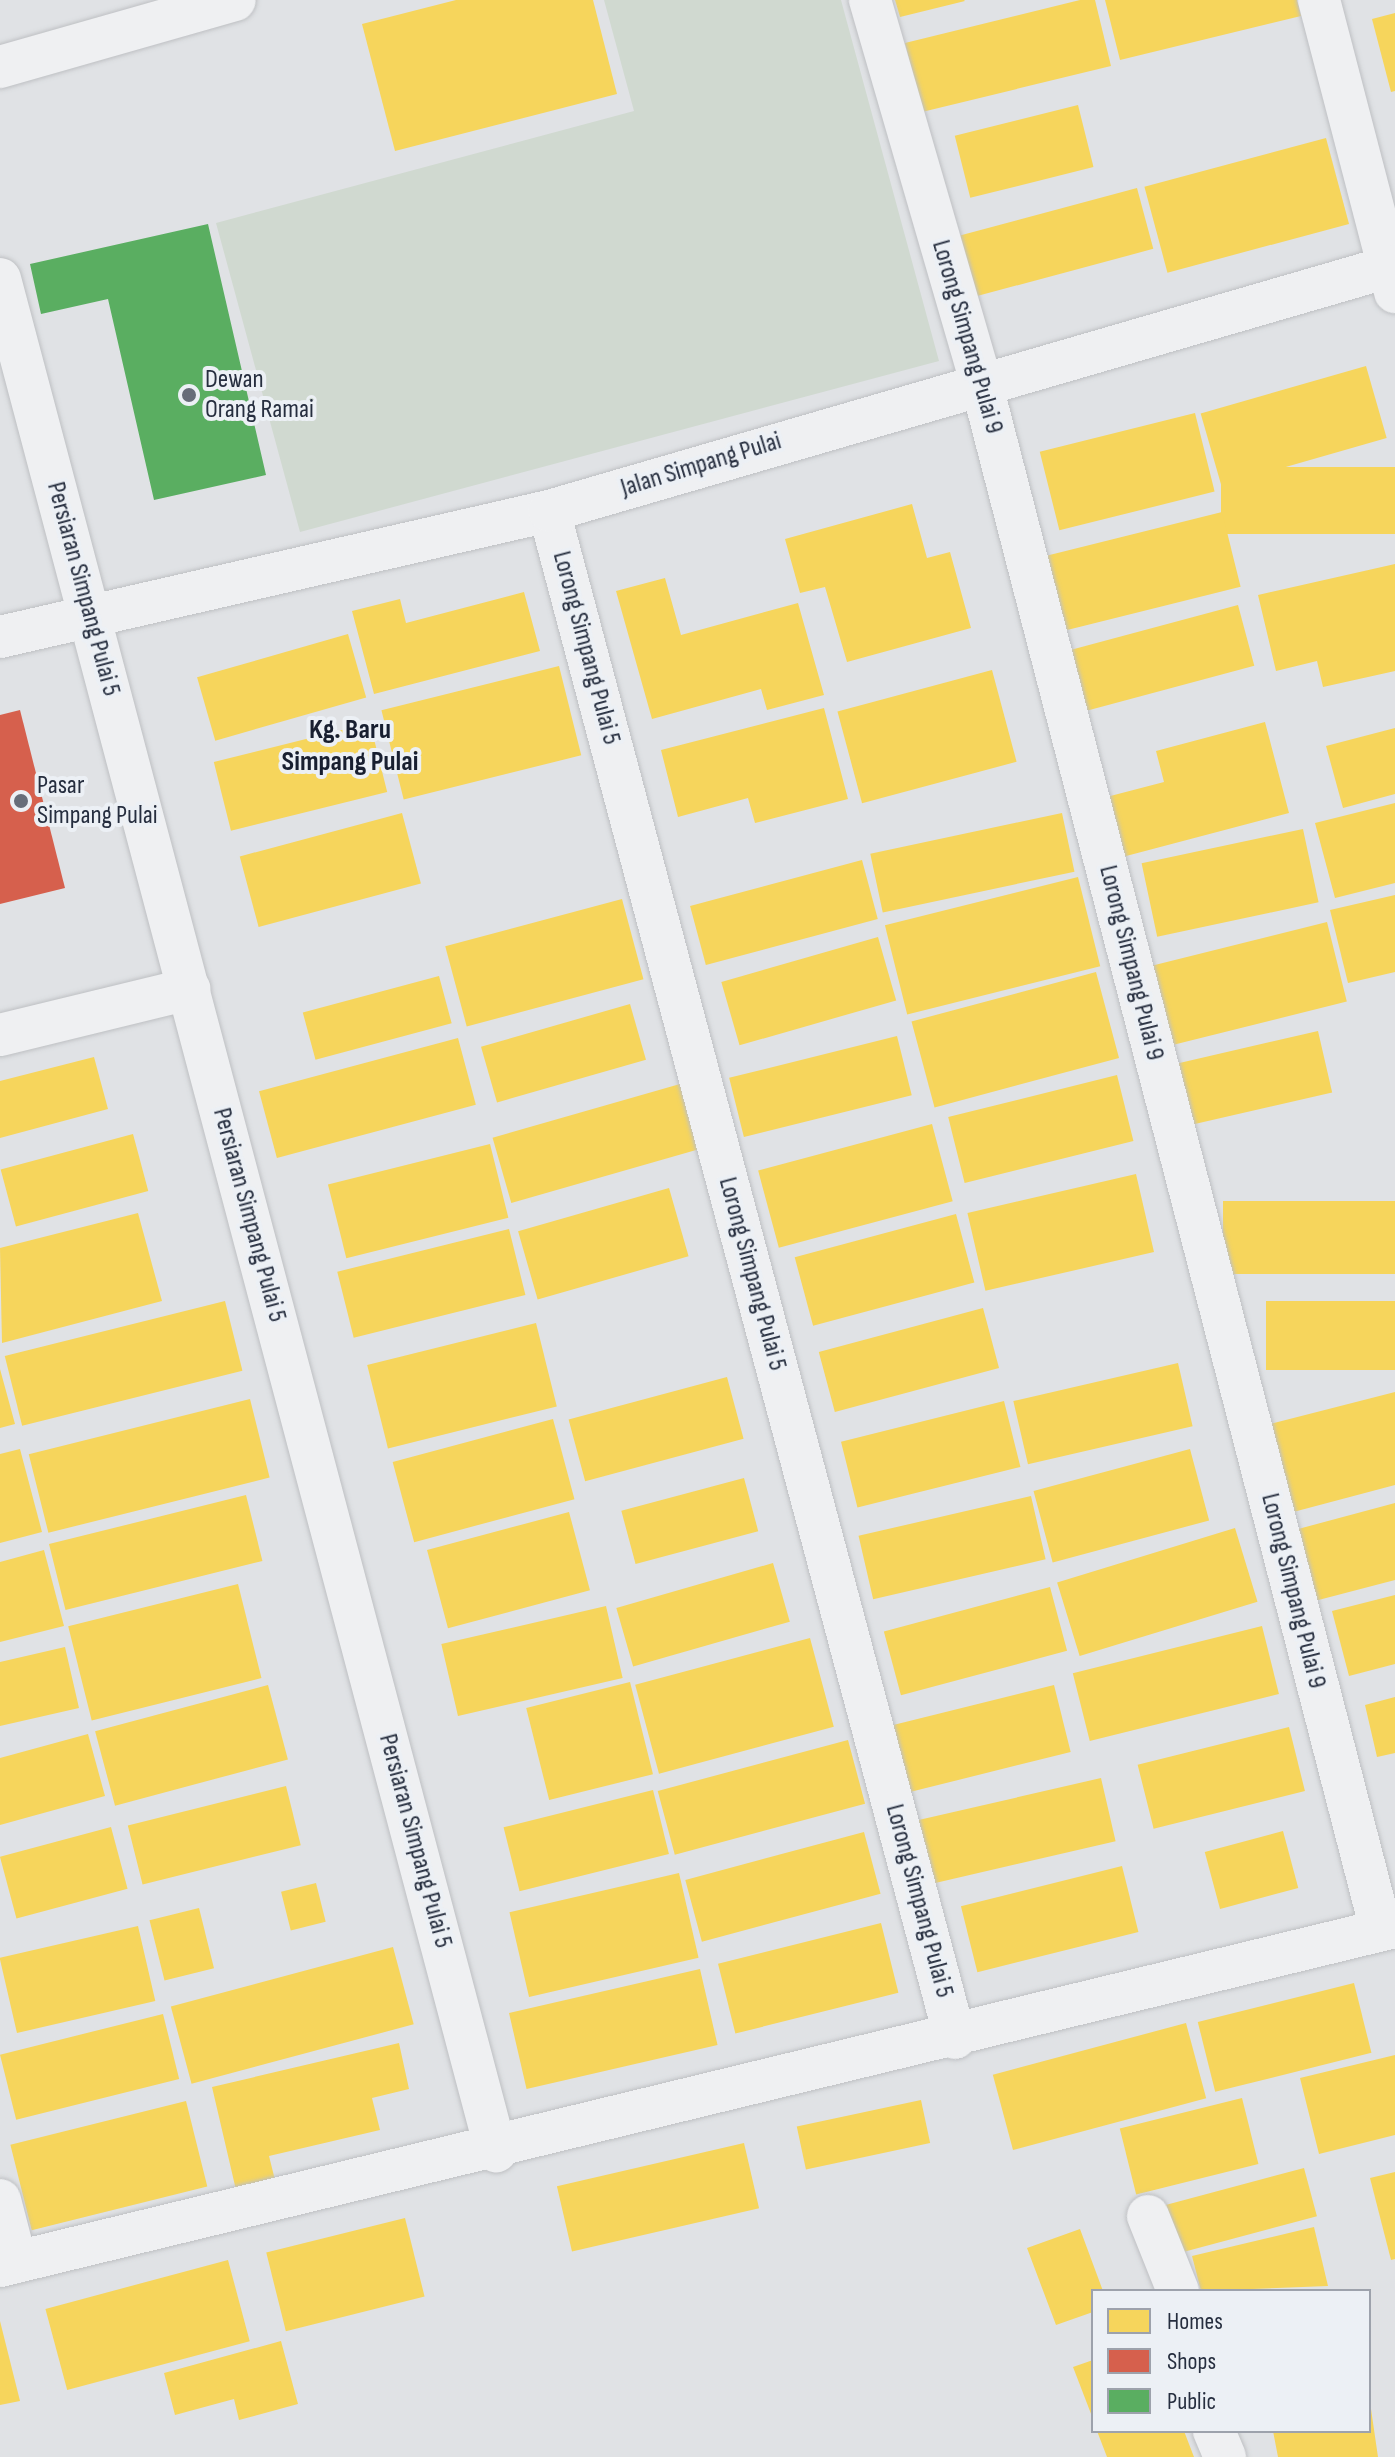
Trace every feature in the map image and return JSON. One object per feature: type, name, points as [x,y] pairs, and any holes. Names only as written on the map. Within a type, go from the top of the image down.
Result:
[{"type":"street","points":[[0,67],[235,0]]},
{"type":"street","name":"Lorong Simpang Pulai 9","points":[[870,0],[981,382],[1388,1928]]},
{"type":"street","points":[[1319,0],[1393,275]]},
{"type":"street","name":"Jalan Simpang Pulai","points":[[0,637],[549,511],[981,382],[1393,275]]},
{"type":"street","name":"Persiaran Simpang Pulai 5","points":[[0,279],[496,2151]]},
{"type":"street","name":"Lorong Simpang Pulai 5","points":[[549,511],[955,2038]]},
{"type":"street","points":[[0,1035],[189,989]]},
{"type":"street","points":[[0,2200],[8,2264],[496,2151],[1388,1928]]},
{"type":"street","points":[[1148,2216],[1177,2289]]},
{"type":"street","points":[[1215,2433],[1225,2457]]},
{"type":"shaded area","points":[[604,0],[841,0],[939,361],[300,532],[216,223],[634,111]]},
{"type":"building: Homes","points":[[456,0],[593,0],[617,94],[395,151],[362,24]]},
{"type":"building: Homes","points":[[895,0],[964,0],[965,1],[900,17]]},
{"type":"building: Homes","points":[[1080,0],[1095,0],[1111,66],[922,112],[905,43]]},
{"type":"building: Homes","points":[[1105,0],[1297,0],[1301,16],[1120,60]]},
{"type":"building: Homes","points":[[1395,13],[1395,91],[1391,92],[1372,19]]},
{"type":"building: Homes","points":[[1078,105],[1093,167],[970,198],[955,136]]},
{"type":"building: Homes","points":[[1326,138],[1349,224],[1167,273],[1144,187]]},
{"type":"building: Homes","points":[[1137,188],[1153,249],[969,298],[953,237]]},
{"type":"building: Homes","points":[[1366,366],[1387,438],[1221,486],[1201,413]]},
{"type":"building: Homes","points":[[1195,413],[1215,492],[1059,530],[1040,452]]},
{"type":"building: Homes","points":[[1221,467],[1395,467],[1395,534],[1221,534]]},
{"type":"building: Homes","points":[[912,504],[927,558],[950,552],[971,628],[847,662],[825,587],[800,593],[785,539]]},
{"type":"building: Homes","points":[[1222,512],[1241,587],[1059,632],[1041,557]]},
{"type":"building: Homes","points":[[1395,564],[1395,671],[1323,687],[1317,661],[1276,671],[1258,595]]},
{"type":"building: Homes","points":[[665,578],[681,635],[798,603],[824,695],[767,710],[761,689],[652,719],[616,591]]},
{"type":"building: Homes","points":[[524,592],[540,651],[374,694],[352,611],[400,599],[406,623]]},
{"type":"building: Homes","points":[[1238,605],[1254,666],[1074,714],[1057,653]]},
{"type":"building: Homes","points":[[348,634],[366,697],[215,741],[197,677]]},
{"type":"building: Homes","points":[[559,666],[581,755],[404,800],[381,710]]},
{"type":"building: Homes","points":[[992,670],[1017,762],[862,803],[837,711]]},
{"type":"building: Homes","points":[[824,708],[848,799],[755,823],[748,798],[678,817],[661,750]]},
{"type":"building: Homes","points":[[1265,722],[1289,813],[1111,860],[1095,800],[1164,782],[1156,751]]},
{"type":"building: Homes","points":[[370,723],[387,792],[231,831],[214,762]]},
{"type":"building: Homes","points":[[1395,728],[1395,794],[1343,808],[1326,746]]},
{"type":"building: Homes","points":[[1395,803],[1395,883],[1335,898],[1315,823]]},
{"type":"building: Homes","points":[[402,813],[421,884],[259,927],[240,856]]},
{"type":"building: Homes","points":[[1062,813],[1074,872],[883,912],[870,854]]},
{"type":"building: Homes","points":[[1303,829],[1319,902],[1157,937],[1142,863]]},
{"type":"building: Homes","points":[[862,860],[878,919],[706,965],[690,906]]},
{"type":"building: Homes","points":[[1078,877],[1100,966],[907,1014],[885,925]]},
{"type":"building: Homes","points":[[1395,895],[1395,972],[1348,983],[1330,910]]},
{"type":"building: Homes","points":[[622,899],[643,979],[467,1027],[445,946]]},
{"type":"building: Homes","points":[[1327,922],[1347,1002],[1159,1048],[1139,969]]},
{"type":"building: Homes","points":[[878,937],[896,1000],[740,1045],[721,982]]},
{"type":"building: Homes","points":[[1096,972],[1119,1058],[935,1107],[912,1021]]},
{"type":"building: Homes","points":[[439,976],[452,1023],[315,1060],[303,1012]]},
{"type":"building: Homes","points":[[630,1004],[646,1060],[497,1102],[481,1047]]},
{"type":"building: Homes","points":[[1318,1031],[1332,1092],[1185,1126],[1171,1065]]},
{"type":"building: Homes","points":[[897,1036],[912,1095],[744,1137],[729,1078]]},
{"type":"building: Homes","points":[[458,1038],[476,1105],[277,1158],[259,1091]]},
{"type":"building: Homes","points":[[94,1057],[108,1109],[0,1138],[0,1081]]},
{"type":"building: Homes","points":[[1117,1075],[1133,1141],[965,1183],[948,1117]]},
{"type":"building: Homes","points":[[680,1084],[699,1149],[511,1203],[493,1138]]},
{"type":"building: Homes","points":[[932,1124],[953,1201],[779,1248],[758,1171]]},
{"type":"building: Homes","points":[[133,1134],[148,1191],[16,1226],[1,1169]]},
{"type":"building: Homes","points":[[490,1144],[508,1218],[346,1258],[328,1184]]},
{"type":"building: Homes","points":[[1136,1174],[1154,1252],[985,1291],[967,1213]]},
{"type":"building: Homes","points":[[669,1188],[689,1256],[538,1300],[518,1231]]},
{"type":"building: Homes","points":[[1223,1201],[1395,1201],[1395,1274],[1223,1274]]},
{"type":"building: Homes","points":[[138,1213],[162,1301],[2,1343],[0,1248]]},
{"type":"building: Homes","points":[[956,1214],[974,1283],[813,1326],[795,1257]]},
{"type":"building: Homes","points":[[509,1229],[525,1295],[354,1338],[337,1272]]},
{"type":"building: Homes","points":[[225,1301],[242,1371],[22,1426],[5,1356]]},
{"type":"building: Homes","points":[[1266,1301],[1395,1301],[1395,1370],[1266,1370]]},
{"type":"building: Homes","points":[[983,1308],[999,1368],[835,1412],[819,1352]]},
{"type":"building: Homes","points":[[536,1323],[557,1406],[388,1449],[367,1365]]},
{"type":"building: Homes","points":[[1178,1363],[1193,1426],[1028,1464],[1013,1401]]},
{"type":"building: Homes","points":[[0,1369],[15,1424],[0,1428]]},
{"type":"building: Homes","points":[[727,1377],[744,1439],[585,1481],[569,1419]]},
{"type":"building: Homes","points":[[1395,1392],[1395,1485],[1282,1515],[1258,1427]]},
{"type":"building: Homes","points":[[250,1399],[270,1478],[48,1533],[29,1454]]},
{"type":"building: Homes","points":[[1004,1401],[1020,1467],[857,1508],[841,1442]]},
{"type":"building: Homes","points":[[553,1419],[574,1499],[414,1542],[393,1462]]},
{"type":"building: Homes","points":[[20,1449],[42,1532],[0,1543],[0,1454]]},
{"type":"building: Homes","points":[[1190,1449],[1209,1520],[1053,1562],[1034,1491]]},
{"type":"building: Homes","points":[[744,1478],[758,1531],[636,1564],[621,1511]]},
{"type":"building: Homes","points":[[246,1495],[262,1561],[65,1610],[49,1544]]},
{"type":"building: Homes","points":[[1031,1496],[1046,1559],[873,1599],[859,1536]]},
{"type":"building: Homes","points":[[1395,1503],[1395,1580],[1307,1603],[1287,1532]]},
{"type":"building: Homes","points":[[569,1512],[590,1590],[448,1628],[427,1550]]},
{"type":"building: Homes","points":[[1235,1528],[1258,1602],[1080,1656],[1057,1582]]},
{"type":"building: Homes","points":[[44,1550],[64,1626],[0,1642],[0,1562]]},
{"type":"building: Homes","points":[[773,1563],[790,1622],[633,1667],[616,1608]]},
{"type":"building: Homes","points":[[238,1584],[261,1678],[92,1720],[68,1626]]},
{"type":"building: Homes","points":[[1050,1587],[1067,1651],[901,1695],[884,1632]]},
{"type":"building: Homes","points":[[1395,1595],[1395,1664],[1349,1676],[1332,1611]]},
{"type":"building: Homes","points":[[606,1606],[623,1678],[458,1716],[441,1644]]},
{"type":"building: Homes","points":[[1262,1626],[1279,1694],[1090,1741],[1073,1673]]},
{"type":"building: Homes","points":[[810,1638],[834,1727],[659,1774],[635,1685]]},
{"type":"building: Homes","points":[[65,1647],[79,1708],[0,1726],[0,1662]]},
{"type":"building: Homes","points":[[630,1682],[653,1774],[549,1800],[526,1708]]},
{"type":"building: Homes","points":[[268,1685],[288,1759],[115,1806],[95,1731]]},
{"type":"building: Homes","points":[[1054,1685],[1071,1752],[900,1795],[883,1728]]},
{"type":"building: Homes","points":[[1395,1697],[1395,1753],[1377,1757],[1365,1705]]},
{"type":"building: Homes","points":[[1289,1727],[1305,1791],[1154,1829],[1138,1765]]},
{"type":"building: Homes","points":[[88,1734],[105,1796],[0,1825],[0,1758]]},
{"type":"building: Homes","points":[[848,1740],[865,1804],[675,1855],[658,1791]]},
{"type":"building: Homes","points":[[1101,1778],[1116,1841],[926,1885],[911,1822]]},
{"type":"building: Homes","points":[[286,1786],[301,1845],[143,1885],[128,1825]]},
{"type":"building: Homes","points":[[653,1790],[669,1854],[520,1891],[504,1827]]},
{"type":"building: Homes","points":[[111,1827],[128,1889],[16,1919],[0,1857]]},
{"type":"building: Homes","points":[[1283,1831],[1298,1888],[1220,1909],[1205,1852]]},
{"type":"building: Homes","points":[[864,1832],[881,1894],[702,1942],[685,1880]]},
{"type":"building: Homes","points":[[1122,1866],[1138,1932],[977,1972],[961,1906]]},
{"type":"building: Homes","points":[[679,1873],[699,1958],[529,1997],[509,1912]]},
{"type":"building: Homes","points":[[316,1883],[326,1922],[291,1931],[281,1892]]},
{"type":"building: Homes","points":[[199,1908],[214,1968],[165,1980],[150,1920]]},
{"type":"building: Homes","points":[[881,1923],[898,1993],[735,2034],[718,1964]]},
{"type":"building: Homes","points":[[138,1926],[155,2001],[17,2033],[0,1958]]},
{"type":"building: Homes","points":[[393,1947],[414,2024],[192,2084],[171,2007]]},
{"type":"building: Homes","points":[[700,1969],[718,2045],[527,2089],[509,2013]]},
{"type":"building: Homes","points":[[1354,1983],[1371,2053],[1215,2092],[1198,2022]]},
{"type":"building: Homes","points":[[163,2014],[179,2079],[16,2120],[0,2055]]},
{"type":"building: Homes","points":[[1186,2023],[1206,2098],[1013,2150],[993,2075]]},
{"type":"building: Homes","points":[[399,2043],[409,2089],[372,2098],[380,2130],[269,2156],[275,2180],[236,2190],[212,2087]]},
{"type":"building: Homes","points":[[1395,2055],[1395,2135],[1319,2154],[1300,2078]]},
{"type":"building: Homes","points":[[1242,2098],[1258,2164],[1136,2194],[1120,2128]]},
{"type":"building: Homes","points":[[921,2100],[930,2143],[806,2169],[797,2126]]},
{"type":"building: Homes","points":[[186,2101],[207,2186],[32,2230],[10,2145]]},
{"type":"building: Homes","points":[[744,2143],[759,2208],[572,2251],[557,2186]]},
{"type":"building: Homes","points":[[1304,2168],[1317,2216],[1173,2255],[1160,2207]]},
{"type":"building: Homes","points":[[1395,2172],[1395,2259],[1391,2260],[1370,2178]]},
{"type":"building: Homes","points":[[405,2218],[425,2297],[286,2331],[266,2253]]},
{"type":"building: Homes","points":[[1314,2227],[1328,2286],[1200,2289],[1192,2256]]},
{"type":"building: Homes","points":[[1080,2229],[1102,2289],[1091,2289],[1091,2313],[1056,2325],[1027,2248]]},
{"type":"building: Homes","points":[[228,2260],[250,2341],[67,2390],[45,2309]]},
{"type":"building: Homes","points":[[0,2321],[20,2401],[0,2405]]},
{"type":"building: Homes","points":[[281,2341],[298,2404],[239,2420],[234,2399],[175,2415],[164,2373]]},
{"type":"building: Homes","points":[[1091,2361],[1091,2414],[1073,2367]]},
{"type":"building: Homes","points":[[1371,2409],[1378,2457],[1278,2457],[1273,2433],[1371,2433]]},
{"type":"building: Homes","points":[[1098,2433],[1185,2433],[1194,2457],[1107,2457]]},
{"type":"building: Shops","name":"Pasar Simpang Pulai","points":[[20,710],[65,888],[0,904],[0,715]]},
{"type":"building: Public","name":"Dewan Orang Ramai","points":[[208,224],[266,475],[154,500],[108,299],[41,314],[30,264]]},
{"type":"place","name":"Dewan Orang Ramai","points":[[189,395]]},
{"type":"place","name":"Pasar Simpang Pulai","points":[[21,801]]},
{"type":"district","name":"Kg. Baru Simpang Pulai","points":[[350,746]]}]
